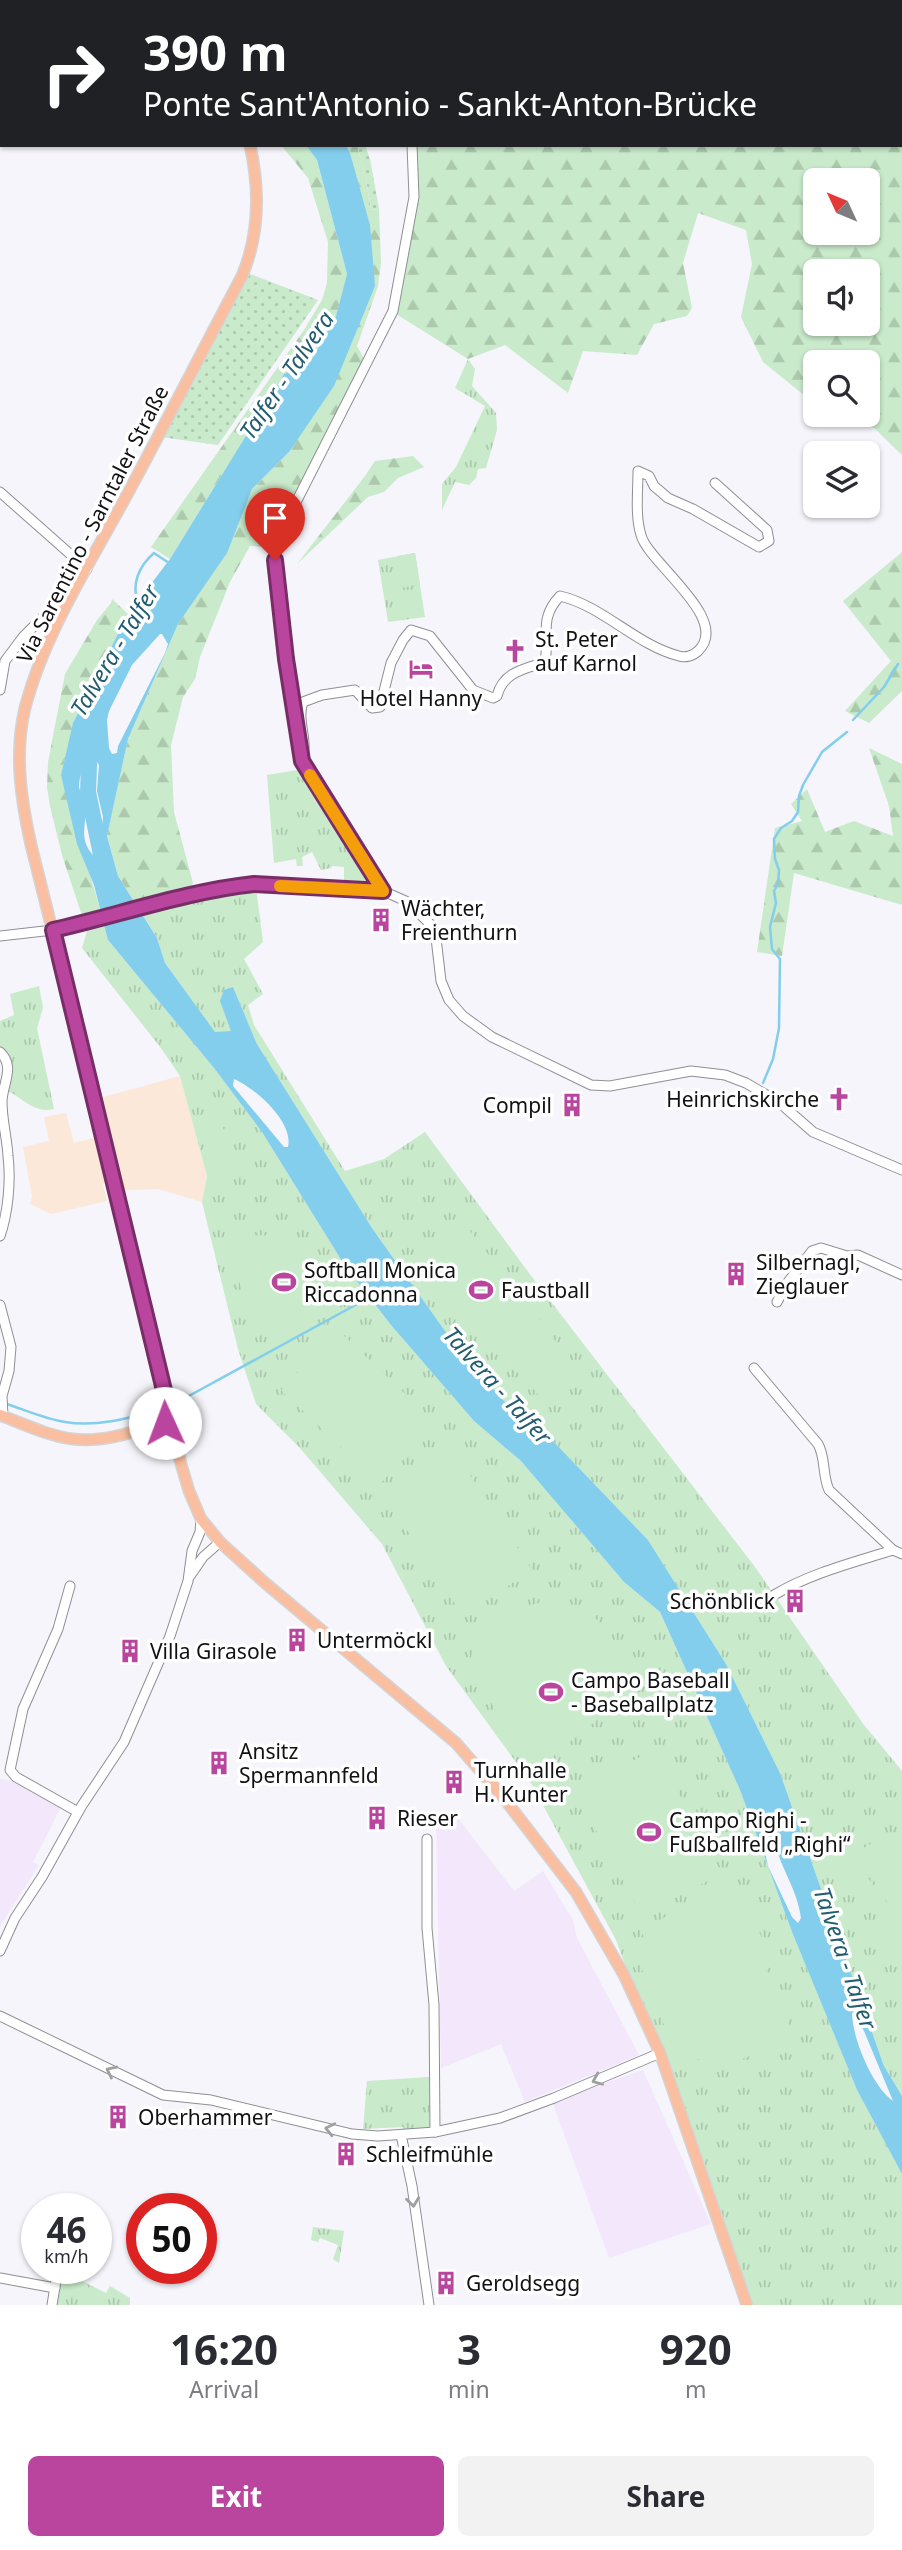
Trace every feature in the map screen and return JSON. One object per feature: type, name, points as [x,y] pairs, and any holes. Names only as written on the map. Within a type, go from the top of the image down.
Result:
[{"type":"main road","name":"Via Sarentino - Sarntaler Straße","points":[[250,147],[256,173],[258,207],[248,262],[37,669],[25,710],[19,760],[21,801],[171,1422],[189,1491],[201,1519],[220,1542],[264,1582],[456,1743],[503,1797],[576,1892],[624,1975],[660,2053],[747,2305]]},
{"type":"main road","points":[[2,1414],[48,1433],[86,1440],[123,1435],[171,1422]]},
{"type":"street","points":[[383,891],[302,761],[275,565],[278,542],[393,311],[414,197],[412,147]]},
{"type":"street","points":[[302,761],[306,748],[300,713],[303,702],[322,695],[355,690],[372,708],[380,707],[391,663],[403,639],[411,630],[429,636],[473,690],[493,698],[509,676],[525,667],[545,662],[545,625],[551,607],[560,596],[623,626],[652,645],[682,657],[697,652],[703,645],[705,633],[700,609],[652,553],[641,536],[638,471],[649,476],[654,486],[668,498],[693,509],[759,547],[765,545],[769,541],[767,530],[715,483]]},
{"type":"street","points":[[0,492],[87,569]]},
{"type":"street","points":[[0,690],[5,661],[23,637],[43,617],[60,621]]},
{"type":"street","points":[[0,936],[53,930],[190,897],[215,888],[254,884],[383,891],[408,902],[431,925],[436,938],[440,981],[449,1000],[463,1016],[492,1037],[591,1085],[610,1086],[691,1071],[725,1075],[746,1083],[780,1103],[813,1132],[902,1170]]},
{"type":"street","points":[[0,1052],[6,1057],[9,1069],[2,1104],[9,1159],[1,1229]]},
{"type":"street","points":[[777,1301],[812,1251],[821,1248],[848,1256],[858,1255],[902,1275]]},
{"type":"street","points":[[0,1305],[11,1347],[9,1371],[2,1394],[2,1414]]},
{"type":"street","points":[[754,1368],[823,1452],[825,1482],[829,1490],[897,1552]]},
{"type":"street","points":[[0,1951],[15,1918],[43,1877],[78,1812],[124,1742],[170,1636],[188,1581],[192,1551],[200,1532],[201,1519]]},
{"type":"street","points":[[188,1581],[203,1557],[220,1542]]},
{"type":"street","points":[[774,1595],[794,1583],[816,1575],[897,1552]]},
{"type":"street","points":[[70,1586],[58,1629],[23,1709],[10,1770],[16,1777],[78,1812]]},
{"type":"street","points":[[427,1839],[427,1928],[434,2004],[435,2132]]},
{"type":"street","points":[[0,2016],[163,2095],[211,2100],[352,2134],[401,2135],[435,2132],[511,2114],[660,2053]]},
{"type":"street","points":[[401,2135],[412,2186],[429,2305]]},
{"type":"street","points":[[0,2278],[54,2288]]},
{"type":"street","points":[[52,2305],[55,2284]]},
{"type":"shaded area","points":[[180,1076],[207,1176],[202,1202],[158,1189],[112,1191],[110,1182],[103,1184],[107,1201],[51,1214],[30,1204],[32,1196],[23,1147],[49,1141],[44,1117],[66,1113],[74,1143],[97,1137],[89,1101]]},
{"type":"shaded area","points":[[0,1779],[18,1782],[61,1807],[33,1862],[39,1865],[0,1926]]},
{"type":"shaded area","points":[[454,1813],[514,1891],[543,1871],[573,1920],[577,1938],[639,2055],[525,2102],[501,2044],[441,2068],[436,1818]]},
{"type":"shaded area","points":[[643,2070],[711,2224],[609,2258],[552,2101]]},
{"type":"green space","points":[[283,147],[307,147],[317,160],[347,274],[336,316],[311,361],[284,374],[170,559],[151,547],[304,330],[322,300],[327,283],[328,242],[308,178]]},
{"type":"green space","points":[[347,147],[358,147],[371,210],[379,209],[381,263],[378,286],[357,346],[367,364],[276,547],[250,546],[230,582],[200,657],[195,679],[183,697],[171,745],[174,812],[193,883],[190,889],[193,899],[141,912],[118,876],[107,835],[128,739],[178,624],[226,553],[252,489],[289,452],[375,286]]},
{"type":"green space","points":[[358,147],[366,147],[370,159],[379,209],[371,210]]},
{"type":"green space","points":[[412,147],[902,147],[902,455],[871,427],[880,427],[880,350],[803,350],[803,394],[763,362],[741,317],[752,264],[746,230],[698,213],[683,263],[692,308],[687,316],[654,324],[637,355],[583,351],[568,393],[505,345],[468,359],[396,314],[415,197]]},
{"type":"green space","points":[[250,274],[318,300],[218,445],[161,437]]},
{"type":"green space","points":[[468,359],[475,369],[472,386],[496,413],[497,430],[486,468],[478,469],[476,478],[469,485],[455,482],[442,510],[442,484],[456,467],[485,406],[455,388]]},
{"type":"green space","points":[[413,456],[424,467],[398,478],[384,492],[368,497],[297,564],[375,461]]},
{"type":"green space","points":[[902,552],[902,691],[869,723],[845,711],[891,661],[843,601]]},
{"type":"green space","points":[[415,553],[425,617],[388,622],[378,560]]},
{"type":"green space","points":[[415,553],[420,584],[401,588],[397,556]]},
{"type":"green space","points":[[112,599],[128,614],[74,721],[61,775],[105,926],[87,931],[62,855],[50,806],[47,787],[48,762],[65,674]]},
{"type":"green space","points":[[869,748],[902,764],[902,905],[794,873],[782,956],[757,952],[775,828],[802,821],[791,804],[807,789],[825,832],[854,821],[893,836],[889,806]]},
{"type":"green space","points":[[303,769],[366,869],[371,879],[367,882],[344,880],[344,867],[332,866],[321,870],[312,852],[302,857],[303,866],[297,866],[296,859],[274,863],[267,775]]},
{"type":"green space","points":[[256,887],[263,942],[244,959],[263,994],[248,1005],[254,1025],[345,1171],[384,1159],[425,1132],[532,1277],[755,1567],[864,1725],[902,1771],[902,2096],[884,2066],[780,1773],[726,1664],[648,1540],[552,1440],[510,1408],[445,1331],[372,1228],[257,1044],[233,987],[232,1031],[215,1033],[165,963],[157,938],[141,912],[219,892]]},
{"type":"green space","points":[[105,926],[108,940],[214,1068],[262,1132],[345,1266],[391,1325],[474,1421],[521,1461],[624,1582],[660,1612],[740,1790],[792,1932],[857,2090],[902,2174],[902,2305],[752,2305],[616,1940],[531,1783],[446,1666],[382,1544],[299,1447],[256,1404],[238,1349],[202,1202],[207,1176],[180,1076],[82,948],[87,931]]},
{"type":"green space","points":[[39,986],[43,1008],[37,1028],[54,1109],[47,1110],[34,1107],[5,1090],[9,1068],[0,1052],[0,1021],[14,1015],[10,994]]},
{"type":"green space","points":[[217,1118],[247,1170],[228,1181],[216,1175],[201,1122]]},
{"type":"green space","name":"Faustball","points":[[467,1227],[582,1375],[552,1409],[470,1322],[422,1259]]},
{"type":"green space","name":"Softball Monica Riccadonna","points":[[259,1235],[280,1237],[298,1243],[325,1277],[339,1303],[252,1339],[230,1240]]},
{"type":"green space","points":[[338,1330],[437,1424],[380,1484],[281,1390]]},
{"type":"green space","points":[[455,1452],[532,1570],[463,1616],[386,1498]]},
{"type":"green space","name":"Campo Baseball - Baseballplatz","points":[[542,1602],[577,1607],[598,1620],[629,1671],[597,1720],[545,1762],[532,1760],[496,1713],[471,1658],[473,1647],[492,1625],[509,1611]]},
{"type":"green space","name":"Campo Righi - Fußballfeld „Righi“","points":[[655,1749],[722,1873],[642,1916],[575,1791]]},
{"type":"green space","points":[[884,1836],[891,1847],[847,1874],[840,1862]]},
{"type":"green space","points":[[893,1848],[902,1864],[902,1906],[893,1912],[865,1866]]},
{"type":"green space","points":[[862,1868],[884,1903],[869,1912],[848,1877]]},
{"type":"green space","points":[[736,1879],[774,1966],[765,1970],[795,2037],[705,2075],[699,2059],[681,2067],[641,1967],[654,1960],[641,1930]]},
{"type":"green space","points":[[902,1915],[902,1964],[880,1929]]},
{"type":"green space","points":[[429,2077],[430,2130],[403,2127],[363,2129],[367,2081]]},
{"type":"green space","points":[[313,2227],[344,2231],[339,2263],[333,2259],[338,2245],[320,2238],[318,2242],[311,2240]]},
{"type":"green space","points":[[58,2284],[88,2284],[106,2293],[110,2286],[130,2298],[130,2305],[54,2305]]},
{"type":"water","name":"Talfer - Talvera","points":[[307,147],[347,147],[350,153],[370,225],[375,286],[334,386],[289,452],[252,489],[227,553],[178,624],[128,739],[107,836],[118,876],[157,938],[165,963],[215,1032],[231,1031],[220,1001],[224,990],[233,987],[257,1044],[372,1228],[445,1331],[510,1408],[552,1440],[648,1540],[726,1664],[780,1773],[884,2066],[902,2096],[902,2174],[857,2090],[792,1932],[740,1790],[660,1612],[624,1582],[521,1461],[474,1421],[391,1325],[345,1266],[262,1132],[214,1068],[108,940],[94,885],[77,844],[61,775],[73,723],[128,614],[170,559],[284,374],[311,361],[336,316],[347,274],[317,160]],"holes":[[[160,634],[168,644],[165,653],[118,746],[117,753],[112,754],[107,720],[109,711],[132,665]],[[95,759],[99,765],[97,791],[103,817],[99,861],[87,847],[85,840],[85,803],[79,787],[83,770]],[[234,1079],[262,1098],[279,1117],[285,1127],[288,1147],[284,1147],[233,1086]],[[757,1815],[763,1819],[771,1844],[775,1844],[797,1899],[801,1918],[798,1923],[792,1917],[768,1866]],[[852,2012],[864,2031],[893,2101],[871,2073],[859,2048]]]},
{"type":"waterway","points":[[138,603],[136,582],[144,564],[154,553],[169,563]]},
{"type":"waterway","points":[[853,720],[884,687],[898,664]]},
{"type":"waterway","points":[[763,1083],[773,1059],[779,1028],[780,959],[772,949],[770,927],[776,903],[774,891],[778,884],[779,870],[775,859],[774,839],[798,812],[803,785],[822,752],[847,732]]},
{"type":"waterway","name":"Talvera - Talfer","points":[[90,741],[88,792],[105,874]]},
{"type":"waterway","points":[[176,1403],[370,1297]]},
{"type":"waterway","points":[[7,1404],[50,1419],[88,1424],[157,1410]]},
{"type":"slow traffic","points":[[280,886],[383,891],[310,775]]},
{"type":"place","name":"St. Peter auf Karnol","points":[[515,651]]},
{"type":"place","name":"Hotel Hanny","points":[[421,669]]},
{"type":"place","name":"Wächter, Freienthurn","points":[[381,920]]},
{"type":"place","name":"Heinrichskirche","points":[[839,1099]]},
{"type":"place","name":"Compil","points":[[572,1105]]},
{"type":"place","name":"Silbernagl, Zieglauer","points":[[736,1274]]},
{"type":"place","name":"Softball Monica Riccadonna","points":[[284,1282]]},
{"type":"place","name":"Faustball","points":[[481,1290]]},
{"type":"place","name":"Schönblick","points":[[795,1601]]},
{"type":"place","name":"Untermöckl","points":[[297,1640]]},
{"type":"place","name":"Villa Girasole","points":[[130,1651]]},
{"type":"place","name":"Campo Baseball - Baseballplatz","points":[[551,1692]]},
{"type":"place","name":"Ansitz Spermannfeld","points":[[219,1763]]},
{"type":"place","name":"Turnhalle H. Kunter","points":[[454,1782]]},
{"type":"place","name":"Rieser","points":[[377,1818]]},
{"type":"place","name":"Campo Righi - Fußballfeld „Righi“","points":[[649,1832]]},
{"type":"place","name":"Oberhammer","points":[[118,2117]]},
{"type":"place","name":"Schleifmühle","points":[[346,2154]]},
{"type":"place","name":"Geroldsegg","points":[[446,2283]]},
{"type":"route","points":[[165,1423],[171,1422],[169,1411],[53,930],[190,897],[215,888],[254,884],[383,891],[302,761],[286,659],[275,560]]}]
